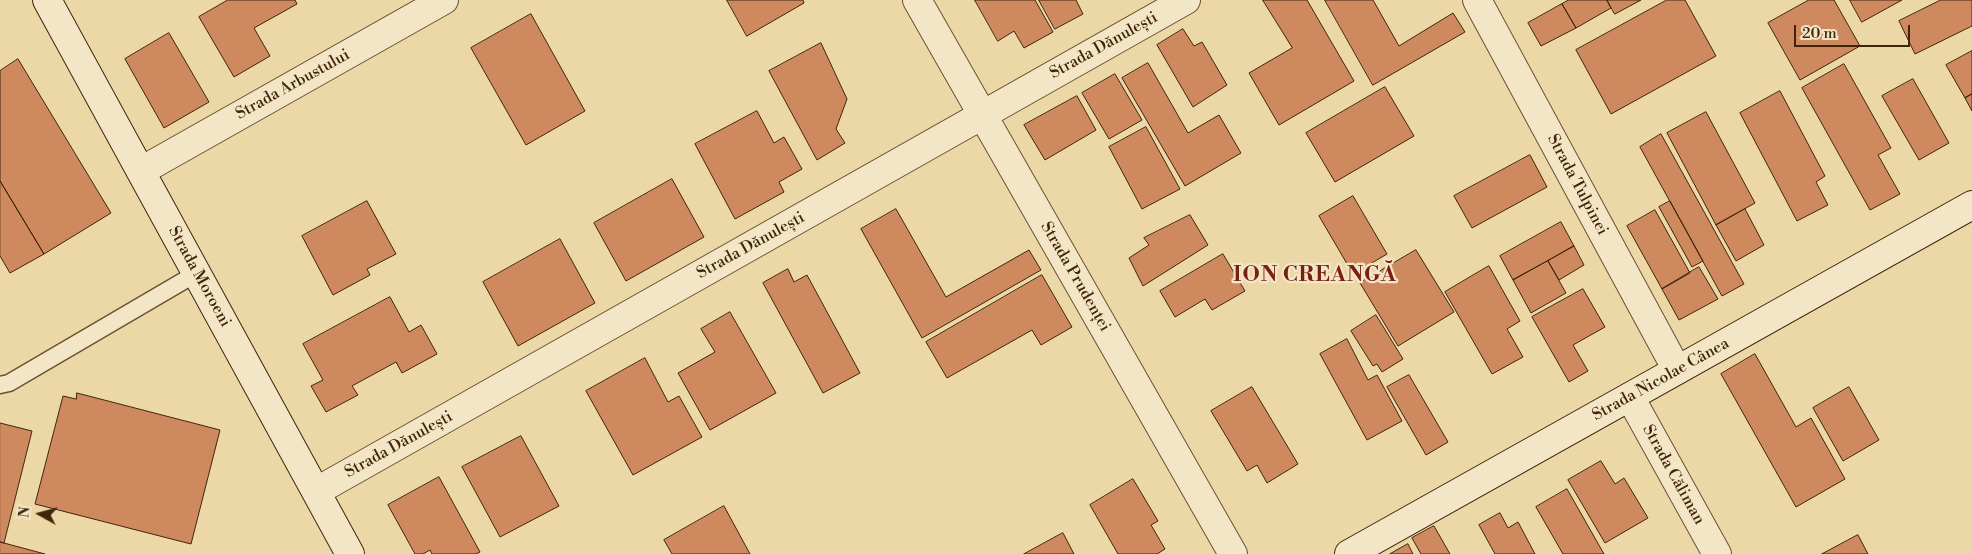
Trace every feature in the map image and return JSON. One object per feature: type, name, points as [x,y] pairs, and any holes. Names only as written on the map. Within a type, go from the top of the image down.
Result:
[{"type":"street","name":"Strada Moroeni","points":[[47,0],[350,554]]},
{"type":"street","name":"Strada Arbustului","points":[[141,171],[444,0]]},
{"type":"street","name":"Strada Prudenței","points":[[917,0],[1233,554]]},
{"type":"street","name":"Strada Dănulești","points":[[317,491],[1186,0]]},
{"type":"street","name":"Strada Tulpinei","points":[[1477,0],[1677,370]]},
{"type":"street","name":"Strada Nicolae Cânea","points":[[1349,554],[1972,205]]},
{"type":"street","name":"Strada Căliman","points":[[1630,397],[1717,554]]},
{"type":"lane","points":[[0,385],[8,383],[197,273]]},
{"type":"building","points":[[228,0],[295,0],[297,4],[254,28],[270,56],[234,77],[199,17]]},
{"type":"building","points":[[727,0],[803,0],[804,3],[747,36]]},
{"type":"building","points":[[975,0],[1035,0],[1053,32],[1024,48],[1014,31],[998,41]]},
{"type":"building","points":[[1039,0],[1076,0],[1083,14],[1055,29]]},
{"type":"building","points":[[1263,0],[1307,0],[1354,81],[1279,125],[1249,73],[1292,48]]},
{"type":"building","points":[[1325,0],[1373,0],[1399,46],[1453,13],[1465,32],[1373,85]]},
{"type":"building","points":[[1569,0],[1607,0],[1611,8],[1576,28],[1562,4]]},
{"type":"building","points":[[1607,0],[1641,0],[1615,14]]},
{"type":"building","points":[[1667,0],[1685,0],[1716,56],[1611,114],[1576,50]]},
{"type":"building","points":[[1809,0],[1834,0],[1860,46],[1800,80],[1768,23]]},
{"type":"building","points":[[1850,0],[1902,0],[1862,22]]},
{"type":"building","points":[[1941,0],[1972,0],[1972,26],[1915,54],[1899,21]]},
{"type":"building","points":[[1562,4],[1576,28],[1541,46],[1528,23]]},
{"type":"building","points":[[531,14],[585,111],[526,145],[471,48]]},
{"type":"building","points":[[1183,29],[1194,46],[1202,42],[1227,85],[1193,107],[1157,45]]},
{"type":"building","points":[[169,33],[209,102],[164,128],[125,59]]},
{"type":"building","points":[[821,43],[847,99],[836,129],[845,143],[817,160],[769,71]]},
{"type":"building","points":[[1972,51],[1972,94],[1965,98],[1946,65]]},
{"type":"building","points":[[18,59],[111,213],[44,254],[0,181],[0,71]]},
{"type":"building","points":[[1148,63],[1188,133],[1219,115],[1241,153],[1185,186],[1122,78]]},
{"type":"building","points":[[1844,64],[1891,148],[1878,155],[1900,194],[1870,210],[1802,88]]},
{"type":"building","points":[[1115,74],[1142,120],[1109,139],[1082,93]]},
{"type":"building","points":[[1913,79],[1949,143],[1919,160],[1882,96]]},
{"type":"building","points":[[1385,87],[1414,136],[1335,182],[1306,133]]},
{"type":"building","points":[[1780,91],[1825,176],[1816,182],[1828,205],[1797,221],[1740,113]]},
{"type":"building","points":[[1972,94],[1972,111],[1965,98]]},
{"type":"building","points":[[1077,96],[1096,130],[1045,160],[1024,125]]},
{"type":"building","points":[[757,111],[774,143],[784,137],[802,169],[779,182],[784,192],[735,219],[695,144]]},
{"type":"building","points":[[1706,112],[1755,203],[1716,225],[1667,133]]},
{"type":"building","points":[[1146,127],[1180,189],[1142,209],[1109,147]]},
{"type":"building","points":[[1661,134],[1744,284],[1722,296],[1640,147]]},
{"type":"building","points":[[1530,155],[1547,187],[1472,228],[1454,196]]},
{"type":"building","points":[[672,179],[704,237],[626,281],[594,223]]},
{"type":"building","points":[[0,181],[44,254],[10,273],[0,256]]},
{"type":"building","points":[[1353,196],[1387,254],[1353,274],[1319,216]]},
{"type":"building","points":[[367,201],[396,254],[367,269],[370,275],[333,295],[302,236]]},
{"type":"building","points":[[1670,201],[1703,261],[1692,267],[1659,207]]},
{"type":"building","points":[[896,209],[946,297],[1029,250],[1041,270],[922,338],[861,229]]},
{"type":"building","points":[[1745,209],[1764,245],[1736,261],[1716,225]]},
{"type":"building","points":[[1655,210],[1690,273],[1662,289],[1627,226]]},
{"type":"building","points":[[1190,215],[1208,245],[1143,286],[1129,258],[1149,245],[1144,238]]},
{"type":"building","points":[[1561,222],[1574,246],[1513,280],[1500,256]]},
{"type":"building","points":[[560,239],[595,303],[518,346],[483,282]]},
{"type":"building","points":[[1574,246],[1584,265],[1559,280],[1548,261]]},
{"type":"building","points":[[1416,250],[1454,312],[1398,346],[1360,283]]},
{"type":"building","points":[[1223,254],[1245,291],[1212,310],[1205,299],[1175,317],[1160,291]]},
{"type":"building","points":[[1548,261],[1566,293],[1531,313],[1513,280]]},
{"type":"building","points":[[1489,266],[1520,321],[1507,329],[1523,357],[1492,374],[1445,292]]},
{"type":"building","points":[[1699,267],[1718,299],[1679,320],[1662,289]]},
{"type":"building","points":[[788,269],[794,282],[807,275],[860,373],[823,393],[763,283]]},
{"type":"building","points":[[1042,275],[1072,327],[1041,345],[1032,330],[947,378],[926,342]]},
{"type":"building","points":[[1583,289],[1605,327],[1573,345],[1588,371],[1569,382],[1532,317]]},
{"type":"building","points":[[390,297],[409,332],[421,325],[437,354],[402,373],[396,362],[352,386],[358,395],[326,412],[311,386],[323,380],[303,344]]},
{"type":"building","points":[[730,312],[776,393],[710,430],[678,373],[715,352],[701,329]]},
{"type":"building","points":[[1376,315],[1403,359],[1382,372],[1377,364],[1373,366],[1351,331]]},
{"type":"building","points":[[1347,339],[1368,380],[1377,375],[1402,421],[1367,440],[1320,354]]},
{"type":"building","points":[[1755,354],[1796,427],[1811,418],[1845,479],[1796,507],[1721,374]]},
{"type":"building","points":[[645,358],[668,402],[679,396],[702,437],[633,475],[586,391]]},
{"type":"building","points":[[1409,375],[1448,442],[1426,455],[1387,387]]},
{"type":"building","points":[[1252,387],[1298,464],[1267,483],[1257,465],[1247,471],[1211,411]]},
{"type":"building","points":[[1849,387],[1879,440],[1843,461],[1813,408]]},
{"type":"building","points":[[77,393],[220,430],[191,544],[35,504],[63,396],[76,399]]},
{"type":"building","points":[[0,423],[32,431],[4,543],[0,542]]},
{"type":"building","points":[[521,436],[559,506],[500,537],[462,467]]},
{"type":"building","points":[[1601,461],[1615,484],[1624,478],[1648,518],[1605,543],[1568,480]]},
{"type":"building","points":[[439,477],[480,552],[476,554],[432,554],[430,550],[423,554],[415,554],[388,505]]},
{"type":"building","points":[[1133,479],[1158,521],[1151,525],[1165,549],[1157,554],[1118,554],[1090,505]]},
{"type":"building","points":[[1567,489],[1604,554],[1563,554],[1536,507]]},
{"type":"building","points":[[724,506],[750,554],[672,554],[664,540]]},
{"type":"building","points":[[1500,513],[1508,528],[1518,522],[1535,554],[1495,554],[1479,525]]},
{"type":"building","points":[[1434,526],[1450,554],[1421,554],[1412,538]]},
{"type":"building","points":[[1063,533],[1074,554],[1024,554]]},
{"type":"building","points":[[1858,535],[1868,554],[1822,554]]},
{"type":"building","points":[[0,542],[4,543],[45,554],[0,554]]},
{"type":"building","points":[[1408,544],[1413,554],[1390,554]]},
{"type":"district","name":"ION CREANGĂ","points":[[1315,276]]}]
